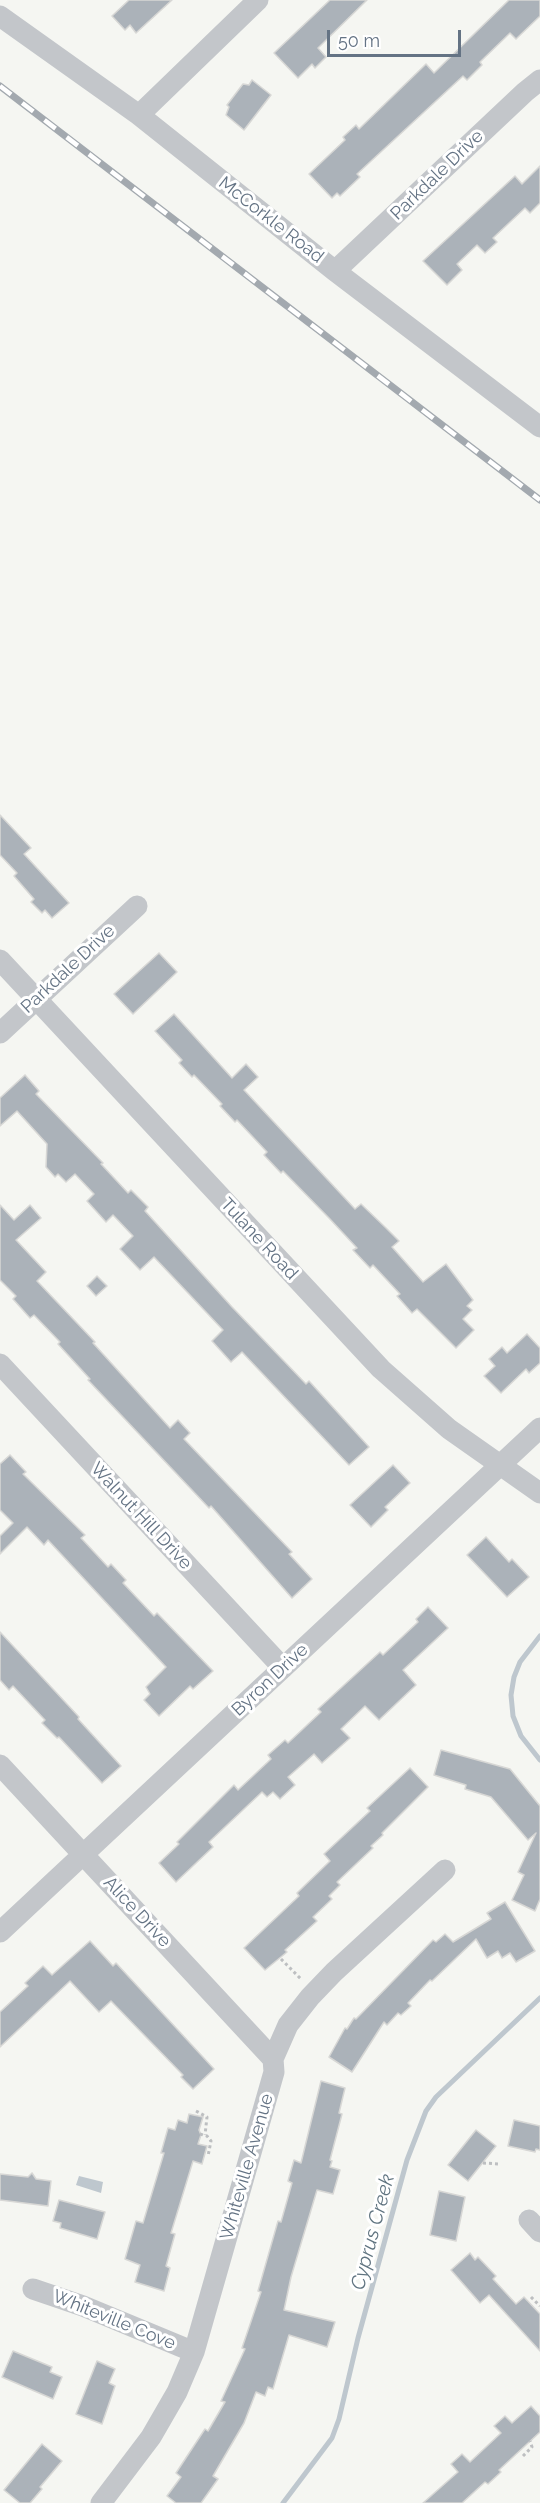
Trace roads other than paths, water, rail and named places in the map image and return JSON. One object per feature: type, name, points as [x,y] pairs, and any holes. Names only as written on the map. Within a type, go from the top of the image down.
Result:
[{"type":"street","points":[[139,116],[258,0]]},
{"type":"street","name":"McCorkle Road","points":[[0,16],[139,116],[335,271],[540,427]]},
{"type":"street","name":"Parkdale Drive","points":[[335,271],[540,80]]},
{"type":"street","name":"Parkdale Drive","points":[[0,1033],[137,906]]},
{"type":"street","name":"Tulane Road","points":[[0,960],[381,1369],[431,1414],[540,1493]]},
{"type":"street","name":"Walnut Hill Drive","points":[[0,1364],[283,1668]]},
{"type":"street","name":"Byron Drive","points":[[0,1932],[540,1428]]},
{"type":"street","name":"Alice Drive","points":[[0,1765],[273,2059]]},
{"type":"street","name":"Whiteville Avenue","points":[[101,2503],[151,2437],[177,2392],[194,2352],[274,2072],[273,2059],[288,2025],[310,1997],[445,1870]]},
{"type":"street","name":"Whiteville Cove","points":[[33,2289],[83,2306],[194,2352]]},
{"type":"waterway","name":"Cyprus Creek","points":[[540,1636],[520,1662],[514,1677],[511,1695],[513,1716],[521,1736],[540,1760]]},
{"type":"waterway","name":"Cyprus Creek","points":[[283,2503],[332,2438],[339,2419],[358,2338],[407,2160],[426,2111],[436,2097],[540,1998]]},
{"type":"railway","points":[[0,86],[540,500]]}]
